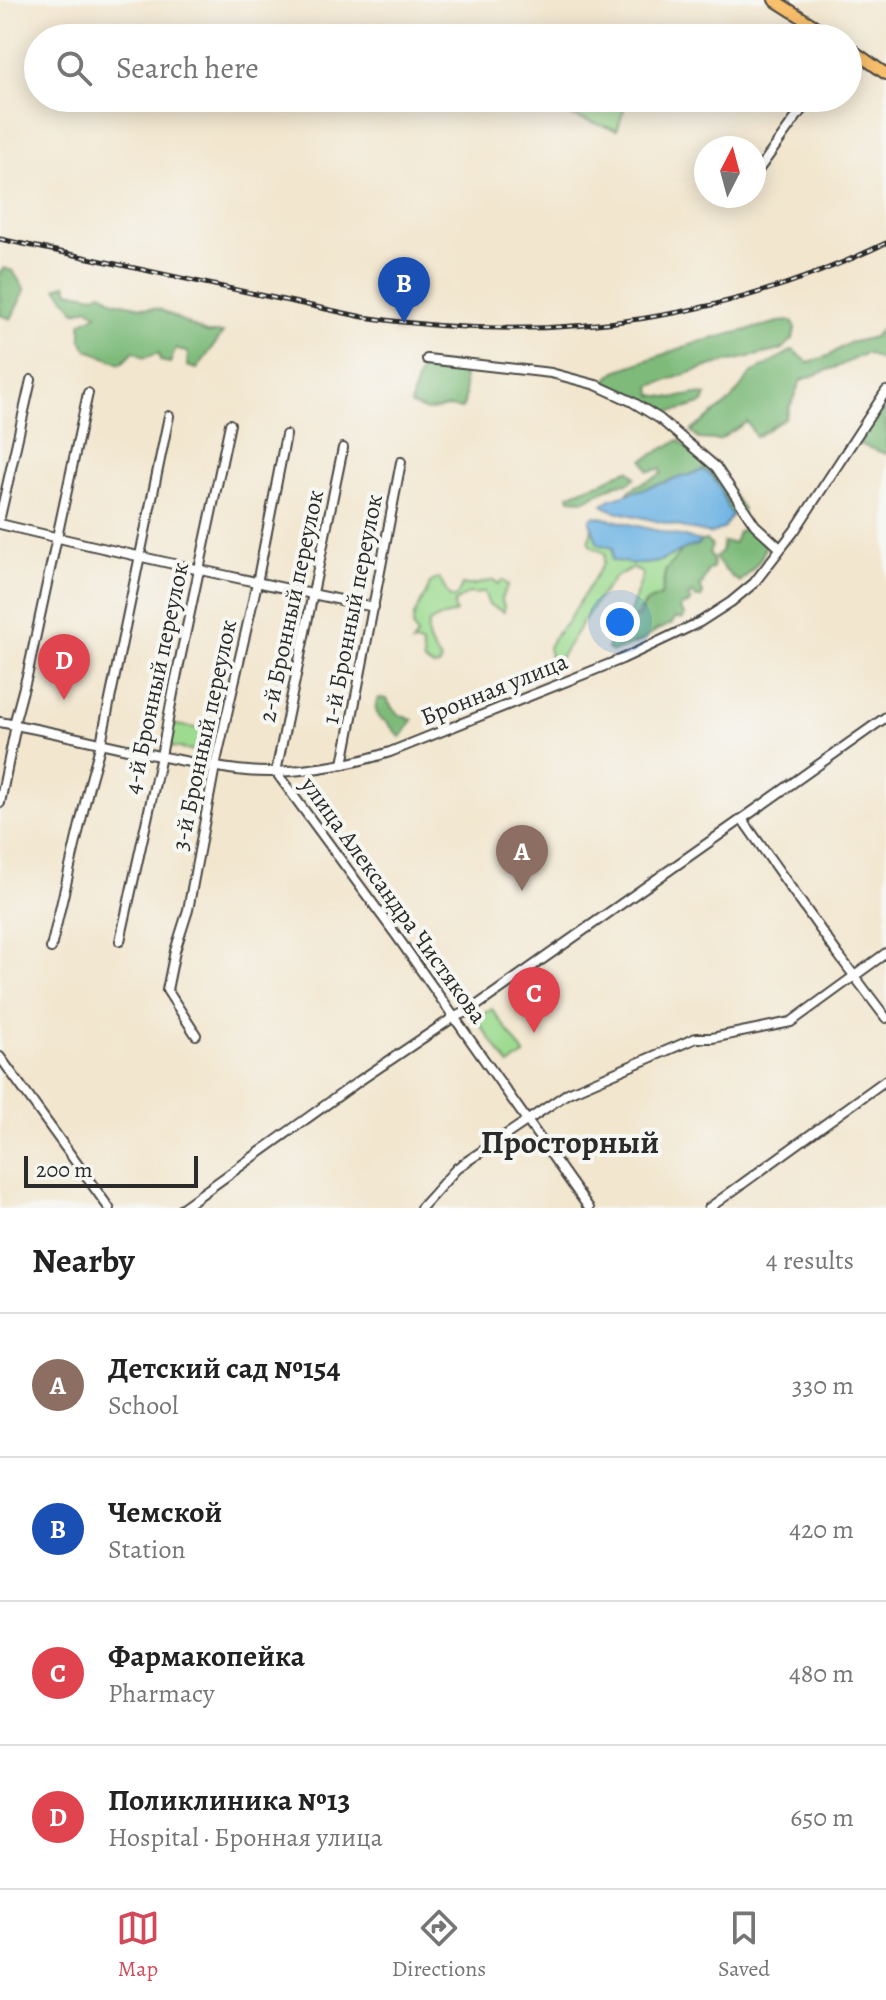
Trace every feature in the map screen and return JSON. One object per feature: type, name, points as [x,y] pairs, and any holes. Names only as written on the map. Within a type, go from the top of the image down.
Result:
[{"type":"main road","points":[[774,0],[812,24]]},
{"type":"main road","points":[[862,57],[886,74]]},
{"type":"street","points":[[766,159],[800,112]]},
{"type":"street","points":[[427,359],[551,373],[596,385],[631,401],[660,419],[716,467],[755,525],[780,548]]},
{"type":"street","points":[[0,517],[31,380]]},
{"type":"street","name":"Бронная улица","points":[[0,722],[215,766],[276,772],[343,764],[390,752],[622,659],[674,635],[741,594],[754,583],[795,530],[886,391]]},
{"type":"street","points":[[0,803],[88,393]]},
{"type":"street","points":[[51,948],[101,743],[169,416]]},
{"type":"street","name":"4-й Бронный переулок","points":[[120,941],[230,424]]},
{"type":"street","name":"3-й Бронный переулок","points":[[196,1035],[167,990],[188,910],[215,766],[257,583],[286,435]]},
{"type":"street","name":"2-й Бронный переулок","points":[[276,772],[343,448]]},
{"type":"street","name":"1-й Бронный переулок","points":[[343,764],[401,462]]},
{"type":"street","points":[[0,524],[374,607]]},
{"type":"street","points":[[182,1208],[359,1081],[454,1017],[469,1011],[886,717]]},
{"type":"street","name":"улица Александра Чистякова","points":[[276,772],[589,1208]]},
{"type":"street","points":[[742,819],[886,1018]]},
{"type":"street","points":[[421,1208],[457,1168],[568,1093],[696,1038],[712,1038],[791,1022],[886,953]]},
{"type":"street","points":[[0,1057],[109,1208]]},
{"type":"street","points":[[709,1208],[886,1080]]},
{"type":"green space","points":[[563,112],[623,112],[617,130]]},
{"type":"green space","points":[[4,268],[13,271],[25,290],[11,319],[0,315],[0,272]]},
{"type":"green space","points":[[66,284],[69,291],[94,296],[102,292],[114,301],[159,309],[206,333],[223,333],[197,369],[187,366],[188,353],[176,348],[170,363],[160,361],[159,353],[144,358],[134,351],[121,364],[86,349],[81,339],[81,323],[97,314],[88,308],[76,312],[57,288]]},
{"type":"green space","points":[[792,321],[795,328],[793,339],[781,350],[713,365],[651,386],[652,395],[675,398],[706,395],[703,403],[675,411],[659,411],[612,391],[606,380],[616,371],[699,342]]},
{"type":"green space","points":[[886,323],[886,363],[866,353],[801,380],[785,418],[756,437],[747,422],[719,440],[698,439],[691,431],[729,402],[751,374],[793,350],[809,363],[849,343],[874,337]]},
{"type":"green space","points":[[424,362],[456,363],[464,370],[465,399],[462,409],[448,407],[427,411],[411,405]]},
{"type":"green space","points":[[886,404],[886,454],[859,444]]},
{"type":"green space","points":[[679,440],[718,474],[743,509],[742,515],[732,515],[728,511],[726,501],[704,470],[626,495],[634,487],[662,473],[661,469],[648,471],[643,460]]},
{"type":"green space","points":[[629,470],[635,477],[629,483],[617,484],[585,500],[570,499],[569,495]]},
{"type":"green space","points":[[592,527],[598,544],[613,548],[612,560],[650,562],[684,547],[665,572],[661,596],[647,602],[627,623],[643,574],[633,568],[615,577],[560,658],[550,657],[548,647],[603,564],[605,554],[589,543]]},
{"type":"green space","points":[[745,529],[764,535],[765,549],[759,561],[740,582],[715,558],[721,552],[723,542],[734,543],[738,532]]},
{"type":"green space","points":[[706,540],[712,546],[709,552],[713,567],[708,570],[700,586],[703,593],[701,598],[696,598],[693,593],[688,597],[691,601],[681,606],[685,615],[683,619],[675,618],[672,624],[642,641],[613,652],[608,649],[611,641],[623,634],[647,602],[661,596],[665,572],[684,547]]},
{"type":"green space","points":[[439,578],[449,596],[454,598],[462,585],[494,580],[498,584],[502,580],[508,585],[501,599],[504,612],[489,605],[484,592],[469,593],[455,602],[456,612],[429,623],[428,639],[441,661],[435,667],[424,662],[422,645],[412,643],[417,635],[414,615],[430,583]]},
{"type":"green space","points":[[379,698],[387,699],[397,713],[413,720],[402,736],[380,719],[376,711]]},
{"type":"green space","points":[[170,724],[221,732],[216,754],[166,746]]},
{"type":"green space","points":[[492,1009],[525,1055],[509,1065],[476,1019]]},
{"type":"water","points":[[704,470],[717,483],[732,515],[723,529],[710,534],[615,511],[603,504],[611,499]]},
{"type":"water","points":[[596,516],[701,541],[698,545],[652,563],[612,560],[613,548],[598,544],[590,522]]},
{"type":"railway","points":[[0,239],[363,317],[431,325],[498,328],[564,327],[695,309],[760,292],[886,243]]},
{"type":"place","name":"Чемской","points":[[404,323]]},
{"type":"place","name":"Поликлиника №13","points":[[64,700]]},
{"type":"place","name":"Детский сад №154","points":[[522,891]]},
{"type":"place","name":"Фармакопейка","points":[[534,1033]]},
{"type":"district","name":"Просторный","points":[[570,1142]]}]
